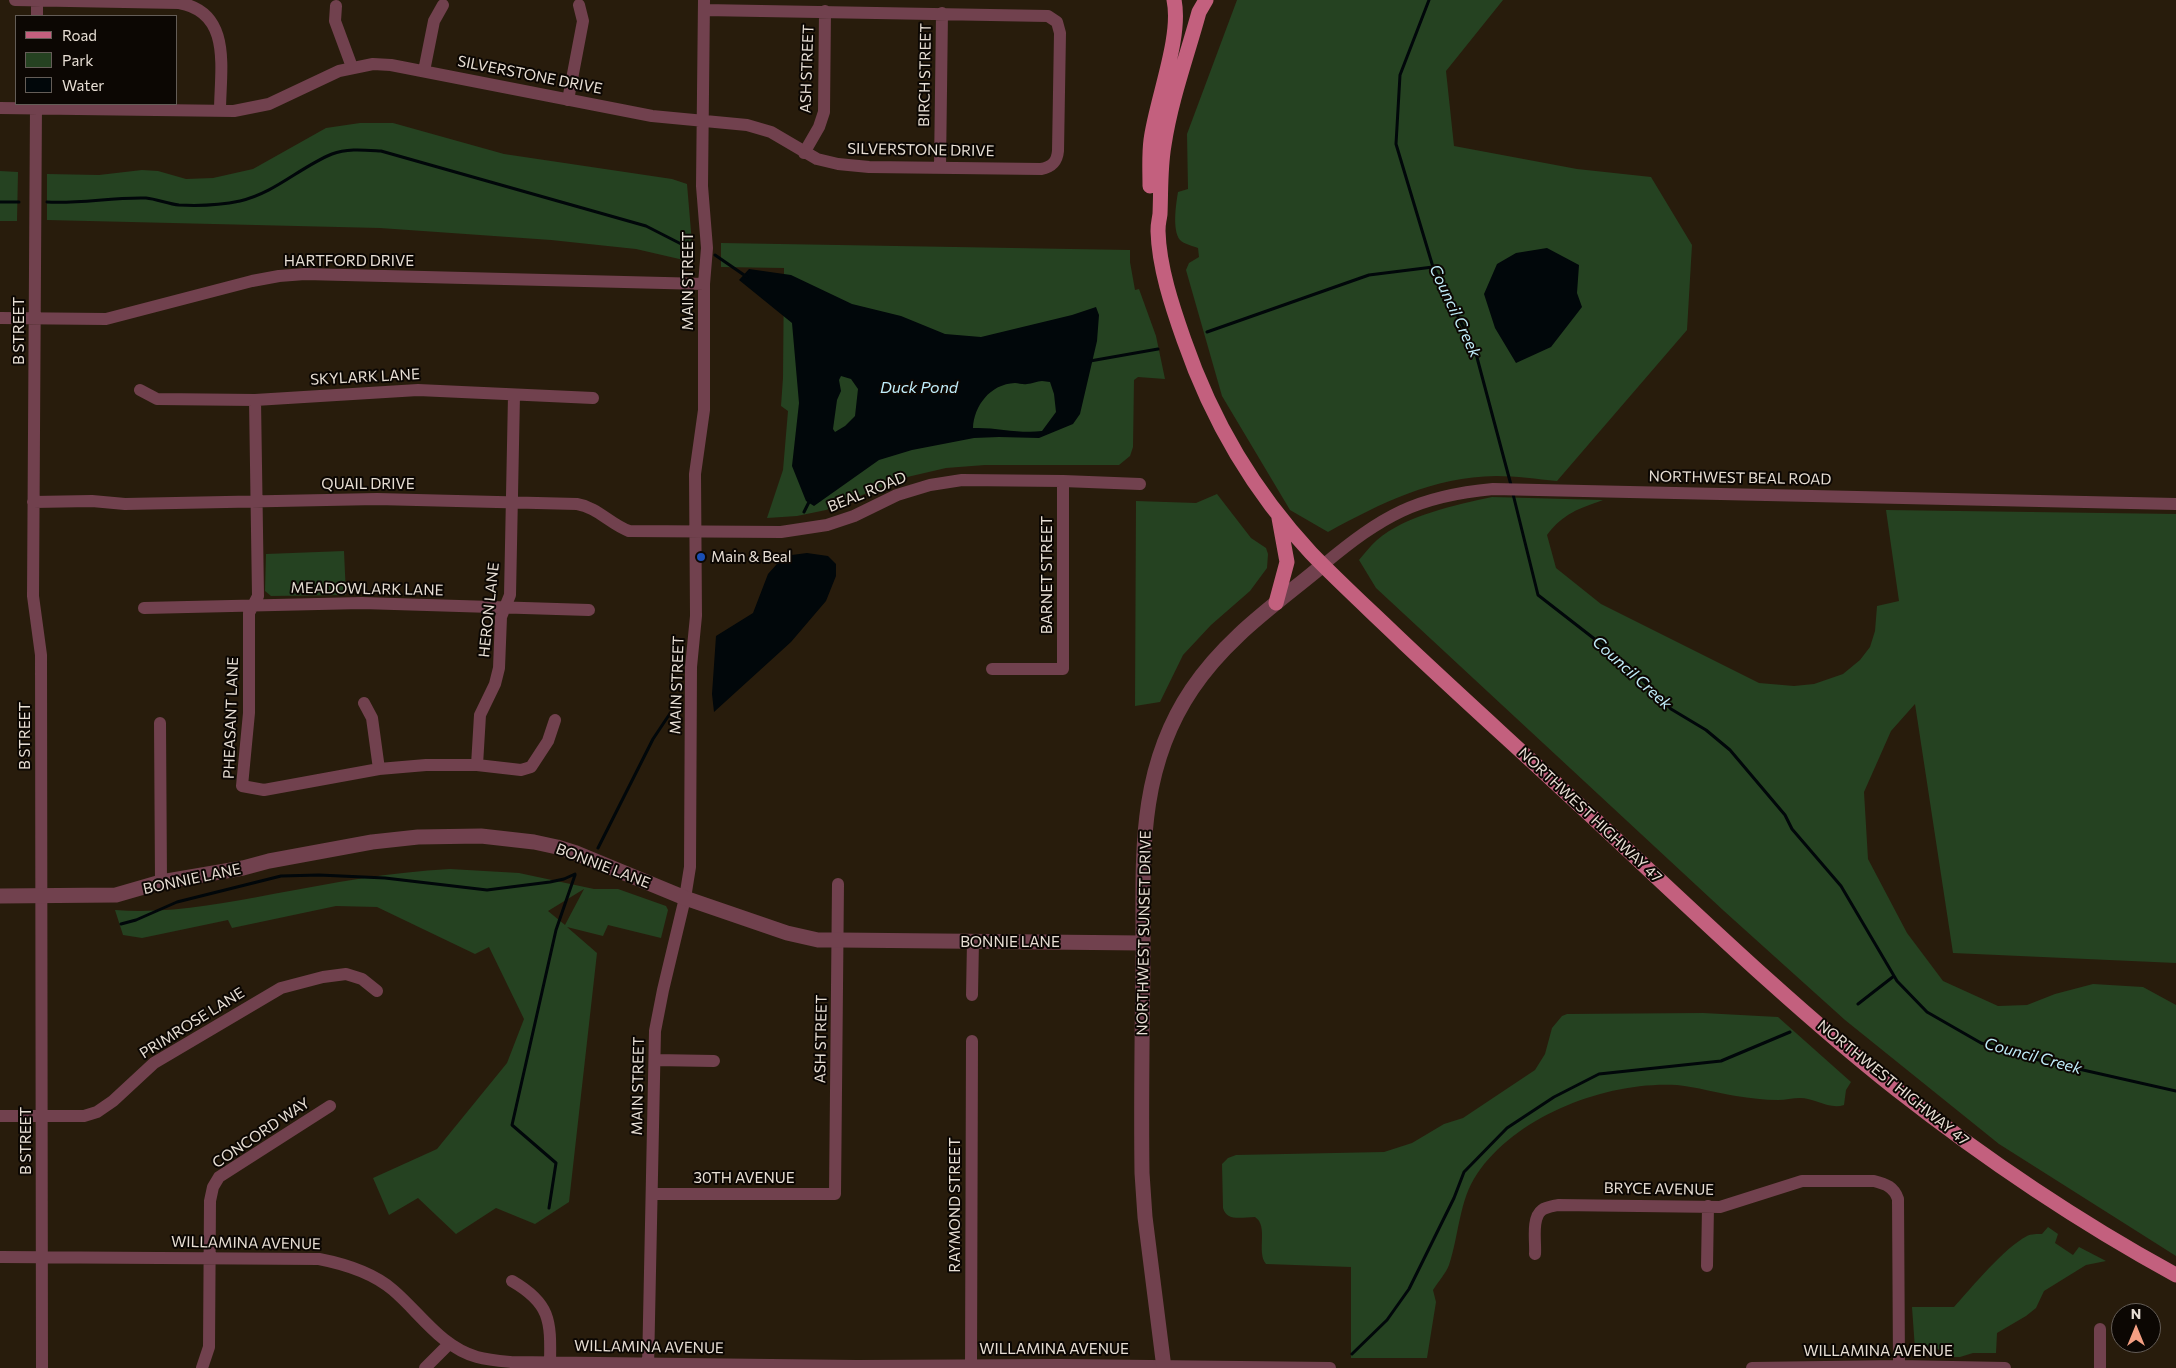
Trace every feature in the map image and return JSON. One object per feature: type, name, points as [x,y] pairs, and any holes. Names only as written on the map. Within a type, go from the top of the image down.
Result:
[{"type":"main road","name":"NORTHWEST HIGHWAY 47","points":[[1158,228],[1152,219],[1150,188],[1151,140],[1171,50],[1177,12],[1174,0]]},
{"type":"main road","name":"NORTHWEST HIGHWAY 47","points":[[1206,0],[1199,12],[1169,119],[1160,176],[1158,228],[1161,254],[1175,312],[1200,383],[1236,453],[1278,514],[1323,565],[1434,671],[1711,926],[1865,1064],[1938,1121],[2013,1175],[2108,1236],[2176,1275]]},
{"type":"main road","points":[[1276,603],[1287,562],[1278,514]]},
{"type":"street","points":[[15,0],[179,2],[198,9],[212,23],[220,41],[220,111]]},
{"type":"street","points":[[37,0],[37,15]]},
{"type":"street","points":[[424,71],[434,21],[444,5]]},
{"type":"street","points":[[568,100],[583,21],[579,5]]},
{"type":"street","points":[[704,5],[825,12],[942,13]]},
{"type":"street","name":"MAIN STREET","points":[[648,1366],[656,1031],[690,867],[691,667],[696,616],[694,474],[704,410],[704,284],[707,248],[702,186],[704,5]]},
{"type":"street","points":[[336,6],[334,21],[352,67]]},
{"type":"street","name":"ASH STREET","points":[[804,153],[819,127],[824,112],[825,12]]},
{"type":"street","name":"SILVERSTONE DRIVE","points":[[0,108],[36,106],[246,110],[269,104],[326,75],[352,67],[373,64],[424,71],[652,116],[738,123],[766,130],[804,153],[826,162],[851,166],[1042,169],[1053,164],[1058,151],[1060,33],[1055,20],[1044,14],[942,13]]},
{"type":"street","name":"BIRCH STREET","points":[[940,168],[942,13]]},
{"type":"street","name":"B STREET","points":[[36,106],[33,596],[41,655],[42,1368]]},
{"type":"street","name":"HARTFORD DRIVE","points":[[0,318],[106,319],[252,281],[297,275],[704,284]]},
{"type":"street","name":"SKYLARK LANE","points":[[140,390],[157,399],[255,400],[418,390],[593,398]]},
{"type":"street","name":"HERON LANE","points":[[477,765],[480,715],[495,684],[499,668],[502,617],[510,596],[514,395]]},
{"type":"street","name":"PHEASANT LANE","points":[[255,400],[258,596],[249,613],[249,713],[242,786],[264,790],[379,769],[426,765],[477,765],[521,770],[532,767],[548,741],[555,720]]},
{"type":"street","name":"BEAL ROAD","points":[[696,533],[781,532],[827,525],[854,516],[897,495],[930,485],[962,480],[1140,484]]},
{"type":"street","name":"BARNET STREET","points":[[992,669],[1063,669],[1063,481]]},
{"type":"street","name":"NORTHWEST BEAL ROAD","points":[[1323,565],[1369,528],[1406,508],[1440,496],[1493,489],[2176,504]]},
{"type":"street","name":"QUAIL DRIVE","points":[[33,502],[92,501],[125,504],[377,499],[584,505],[592,508],[629,532],[696,533]]},
{"type":"street","name":"NORTHWEST SUNSET DRIVE","points":[[1164,1367],[1143,1181],[1145,824],[1152,781],[1164,742],[1191,691],[1216,657],[1232,640],[1323,565]]},
{"type":"street","name":"MEADOWLARK LANE","points":[[144,608],[362,603],[589,610]]},
{"type":"street","points":[[364,703],[372,718],[379,769]]},
{"type":"street","points":[[160,723],[160,882]]},
{"type":"street","name":"BONNIE LANE","points":[[0,896],[116,895],[160,882],[386,840],[418,837],[481,836],[534,842],[557,847],[685,898],[787,933],[818,940],[1143,943]]},
{"type":"street","name":"ASH STREET","points":[[835,1194],[839,940],[838,884]]},
{"type":"street","points":[[972,995],[973,942]]},
{"type":"street","name":"PRIMROSE LANE","points":[[0,1116],[84,1116],[97,1112],[114,1101],[154,1063],[281,988],[323,977],[346,974],[362,979],[376,991]]},
{"type":"street","name":"RAYMOND STREET","points":[[971,1367],[972,1041]]},
{"type":"street","points":[[655,1060],[714,1062]]},
{"type":"street","name":"CONCORD WAY","points":[[202,1368],[209,1347],[210,1201],[213,1187],[219,1178],[330,1106]]},
{"type":"street","name":"BRYCE AVENUE","points":[[1535,1254],[1536,1223],[1543,1209],[1558,1205],[1729,1205],[1802,1181],[1874,1181],[1891,1187],[1896,1194],[1899,1208],[1899,1366]]},
{"type":"street","name":"30TH AVENUE","points":[[652,1194],[835,1194]]},
{"type":"street","points":[[1707,1266],[1708,1206]]},
{"type":"street","name":"WILLAMINA AVENUE","points":[[0,1257],[319,1259],[341,1263],[369,1274],[392,1289],[449,1344],[476,1357],[491,1360],[648,1366],[1330,1368]]},
{"type":"street","points":[[512,1281],[531,1292],[545,1310],[549,1325],[550,1362]]},
{"type":"street","points":[[2100,1329],[2100,1368]]},
{"type":"street","points":[[425,1368],[449,1344]]},
{"type":"street","name":"WILLAMINA AVENUE","points":[[1752,1368],[1899,1366],[2005,1368]]},
{"type":"green space","points":[[1237,0],[1503,0],[1446,71],[1454,146],[1577,169],[1651,177],[1692,245],[1687,330],[1557,481],[1496,476],[1451,481],[1388,502],[1328,532],[1290,510],[1222,396],[1186,270],[1189,263],[1199,257],[1198,248],[1180,240],[1175,224],[1178,192],[1188,189],[1187,134]]},
{"type":"green space","points":[[360,123],[393,123],[504,154],[672,179],[687,184],[692,243],[688,261],[636,249],[551,240],[380,228],[47,220],[47,174],[99,175],[142,170],[158,171],[186,179],[213,178],[253,169],[326,128]]},
{"type":"green space","points":[[0,171],[18,172],[17,221],[0,221]]},
{"type":"green space","points":[[721,243],[1130,250],[1135,290],[1139,289],[1156,336],[1165,379],[1138,377],[1134,380],[1133,447],[1130,456],[1119,465],[985,465],[946,468],[903,478],[826,510],[797,516],[767,518],[783,470],[788,411],[781,406],[784,268],[721,267]]},
{"type":"green space","points":[[1217,494],[1251,538],[1266,548],[1268,554],[1267,568],[1250,591],[1211,625],[1183,655],[1160,702],[1135,706],[1136,501],[1196,503]]},
{"type":"green space","points":[[1492,497],[1603,500],[1572,513],[1559,522],[1547,535],[1556,568],[1601,604],[1759,683],[1794,686],[1814,684],[1843,674],[1860,660],[1870,647],[1875,631],[1877,606],[1899,601],[1886,510],[2176,514],[2176,963],[1953,953],[1915,704],[1891,731],[1864,792],[1868,859],[1907,933],[1943,981],[1998,1006],[2027,1005],[2055,994],[2093,984],[2143,987],[2176,1005],[2176,1256],[1999,1144],[1845,1020],[1724,911],[1376,588],[1359,560],[1377,540],[1402,524],[1432,512]]},
{"type":"green space","points":[[344,551],[346,595],[271,596],[265,591],[266,554]]},
{"type":"green space","points":[[450,869],[519,873],[594,889],[618,889],[666,906],[668,910],[661,938],[608,925],[603,936],[567,927],[597,953],[569,1202],[535,1224],[496,1208],[456,1234],[418,1198],[389,1215],[373,1178],[437,1149],[507,1063],[524,1019],[489,947],[475,954],[377,907],[336,906],[232,928],[228,920],[142,938],[123,935],[115,910],[155,911],[194,907],[361,878]],"holes":[[[584,889],[565,925],[548,911]]]},
{"type":"green space","points":[[1703,1013],[1778,1017],[1851,1082],[1846,1090],[1844,1105],[1833,1106],[1800,1098],[1768,1100],[1677,1085],[1650,1085],[1594,1096],[1566,1106],[1539,1119],[1515,1135],[1494,1153],[1471,1184],[1466,1195],[1449,1265],[1433,1290],[1436,1302],[1427,1358],[1351,1358],[1351,1267],[1266,1264],[1262,1253],[1262,1233],[1259,1221],[1255,1217],[1231,1217],[1223,1208],[1222,1164],[1228,1158],[1236,1155],[1384,1152],[1412,1143],[1444,1124],[1463,1118],[1535,1070],[1545,1054],[1552,1028],[1562,1016],[1567,1014]]},
{"type":"green space","points":[[2048,1227],[2058,1234],[2055,1243],[2073,1255],[2079,1247],[2106,1261],[2086,1265],[2044,1291],[2036,1308],[1997,1333],[1996,1353],[1973,1353],[1960,1357],[1947,1357],[1938,1349],[1915,1349],[1912,1307],[1954,1307],[2008,1249],[2027,1236],[2042,1234]]},
{"type":"water","points":[[1547,248],[1579,265],[1577,293],[1582,307],[1551,347],[1516,363],[1495,328],[1484,294],[1497,264],[1516,253]]},
{"type":"water","name":"Duck Pond","points":[[749,269],[791,275],[852,304],[901,316],[945,334],[981,337],[1072,315],[1096,307],[1099,315],[1097,341],[1080,414],[1073,424],[1039,438],[974,438],[912,450],[879,460],[814,506],[806,501],[792,466],[799,403],[792,323],[739,280]],"holes":[[[841,376],[851,379],[858,389],[855,416],[845,426],[835,432],[833,429],[837,400],[841,391],[839,380]],[[1042,381],[1050,382],[1054,394],[1056,412],[1042,431],[1025,432],[973,428],[976,412],[980,404],[998,387],[1006,384],[1026,384]]]},
{"type":"water","points":[[807,553],[828,556],[836,564],[836,576],[826,601],[791,642],[714,712],[712,694],[716,636],[753,613],[768,574],[784,556]]},
{"type":"waterway","name":"Council Creek","points":[[1429,0],[1400,75],[1396,144],[1433,267],[1475,350],[1511,485]]},
{"type":"waterway","points":[[47,202],[146,198],[179,205],[210,205],[240,201],[265,192],[320,159],[332,154],[350,150],[381,151],[646,226],[689,248]]},
{"type":"waterway","points":[[0,202],[19,202]]},
{"type":"waterway","points":[[715,255],[747,277]]},
{"type":"waterway","points":[[1207,332],[1369,275],[1433,267]]},
{"type":"waterway","points":[[1090,361],[1158,349]]},
{"type":"waterway","name":"Council Creek","points":[[1513,494],[1538,595],[1628,665],[1671,709],[1706,730],[1730,750],[1785,815],[1792,829],[1841,886],[1897,981],[1927,1012],[1981,1043],[2030,1058],[2176,1091]]},
{"type":"waterway","points":[[804,512],[810,500]]},
{"type":"waterway","points":[[598,848],[653,739],[671,712]]},
{"type":"waterway","points":[[121,924],[136,920],[177,902],[281,876],[319,875],[385,878],[487,890],[550,882],[575,874]]},
{"type":"waterway","points":[[549,1208],[556,1163],[512,1125],[556,930],[575,875]]},
{"type":"waterway","points":[[1858,1004],[1894,976]]},
{"type":"waterway","points":[[1352,1354],[1387,1320],[1409,1289],[1454,1198],[1464,1172],[1507,1128],[1554,1097],[1599,1074],[1721,1061],[1790,1032]]},
{"type":"place","name":"Main & Beal","points":[[701,557]]}]
